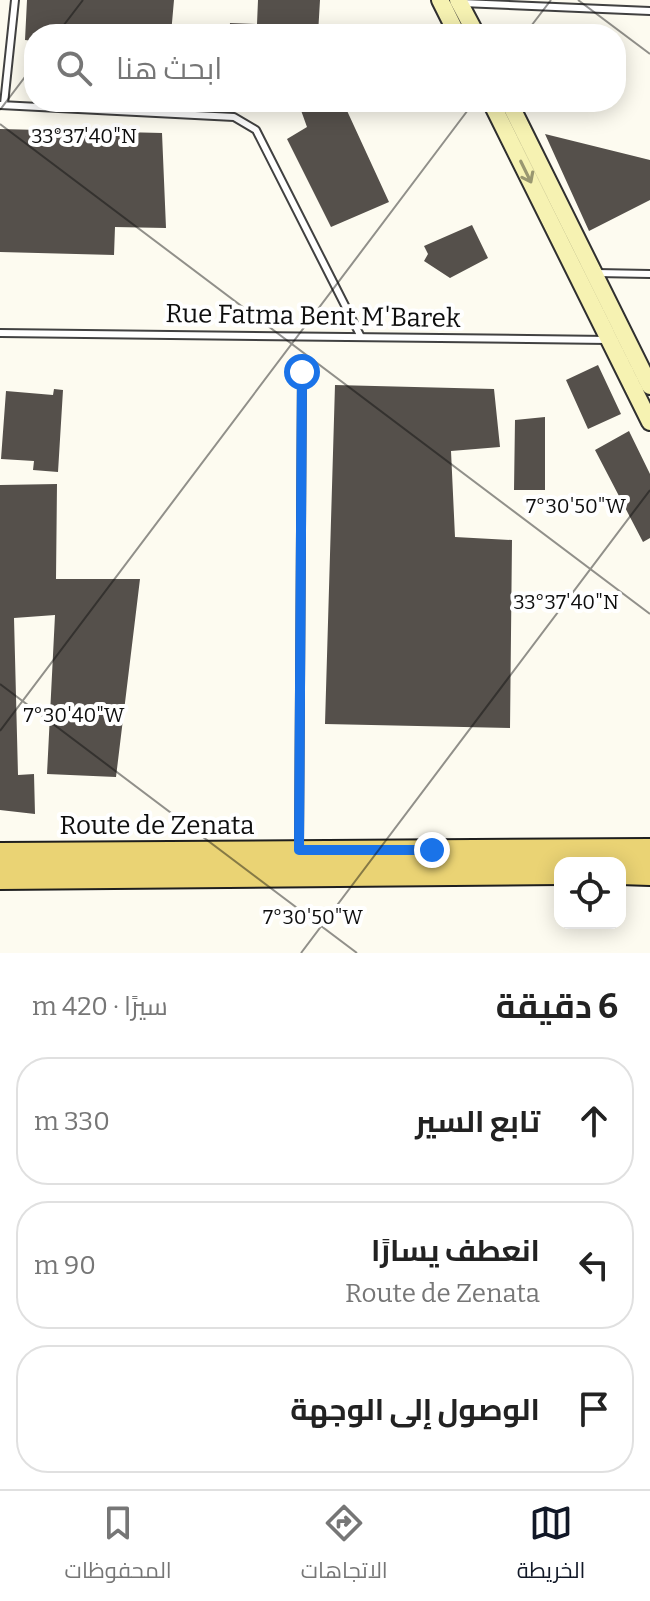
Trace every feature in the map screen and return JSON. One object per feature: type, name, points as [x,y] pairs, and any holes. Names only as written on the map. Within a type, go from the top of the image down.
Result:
[{"type":"main road","points":[[451,3],[455,24]]},
{"type":"main road","points":[[451,3],[468,24]]},
{"type":"main road","points":[[496,112],[578,277],[650,386]]},
{"type":"main road","points":[[514,112],[595,272],[650,422]]},
{"type":"main road","name":"Route de Zenata","points":[[0,852],[650,851]]},
{"type":"main road","name":"Route de Zenata","points":[[0,859],[650,851]]},
{"type":"main road","name":"Route de Zenata","points":[[0,867],[650,861]]},
{"type":"main road","name":"Route de Zenata","points":[[0,880],[554,875]]},
{"type":"main road","points":[[626,875],[650,876]]},
{"type":"lane","points":[[15,0],[2,104],[24,105]]},
{"type":"lane","points":[[451,3],[650,11]]},
{"type":"lane","points":[[145,112],[234,117],[256,130],[361,337]]},
{"type":"lane","points":[[578,277],[595,272],[650,274]]},
{"type":"lane","name":"Rue Fatma Bent M'Barek","points":[[0,333],[618,339]]},
{"type":"lane","points":[[299,850],[302,372]]},
{"type":"building","points":[[27,0],[174,0],[172,24],[26,24]]},
{"type":"building","points":[[258,0],[320,0],[319,24],[257,24]]},
{"type":"building","points":[[302,112],[348,112],[389,202],[331,227],[287,139],[307,127]]},
{"type":"building","points":[[0,129],[162,133],[166,228],[115,227],[114,255],[0,252]]},
{"type":"building","points":[[545,134],[650,160],[650,200],[589,231]]},
{"type":"building","points":[[472,225],[488,258],[450,278],[424,261],[428,254],[424,246]]},
{"type":"building","points":[[598,365],[621,414],[588,429],[566,380]]},
{"type":"building","points":[[335,385],[494,389],[500,447],[451,451],[455,537],[512,540],[510,728],[325,724]]},
{"type":"building","points":[[54,389],[63,390],[58,472],[33,470],[34,461],[1,459],[6,391],[53,395]]},
{"type":"building","points":[[545,417],[545,490],[514,490],[515,420]]},
{"type":"building","points":[[629,431],[650,474],[650,538],[643,542],[595,450]]},
{"type":"building","points":[[57,484],[56,579],[140,579],[116,777],[47,774],[55,615],[14,618],[18,775],[34,774],[35,814],[0,810],[0,485]]},
{"type":"route","points":[[302,372],[299,850],[432,850]]}]
